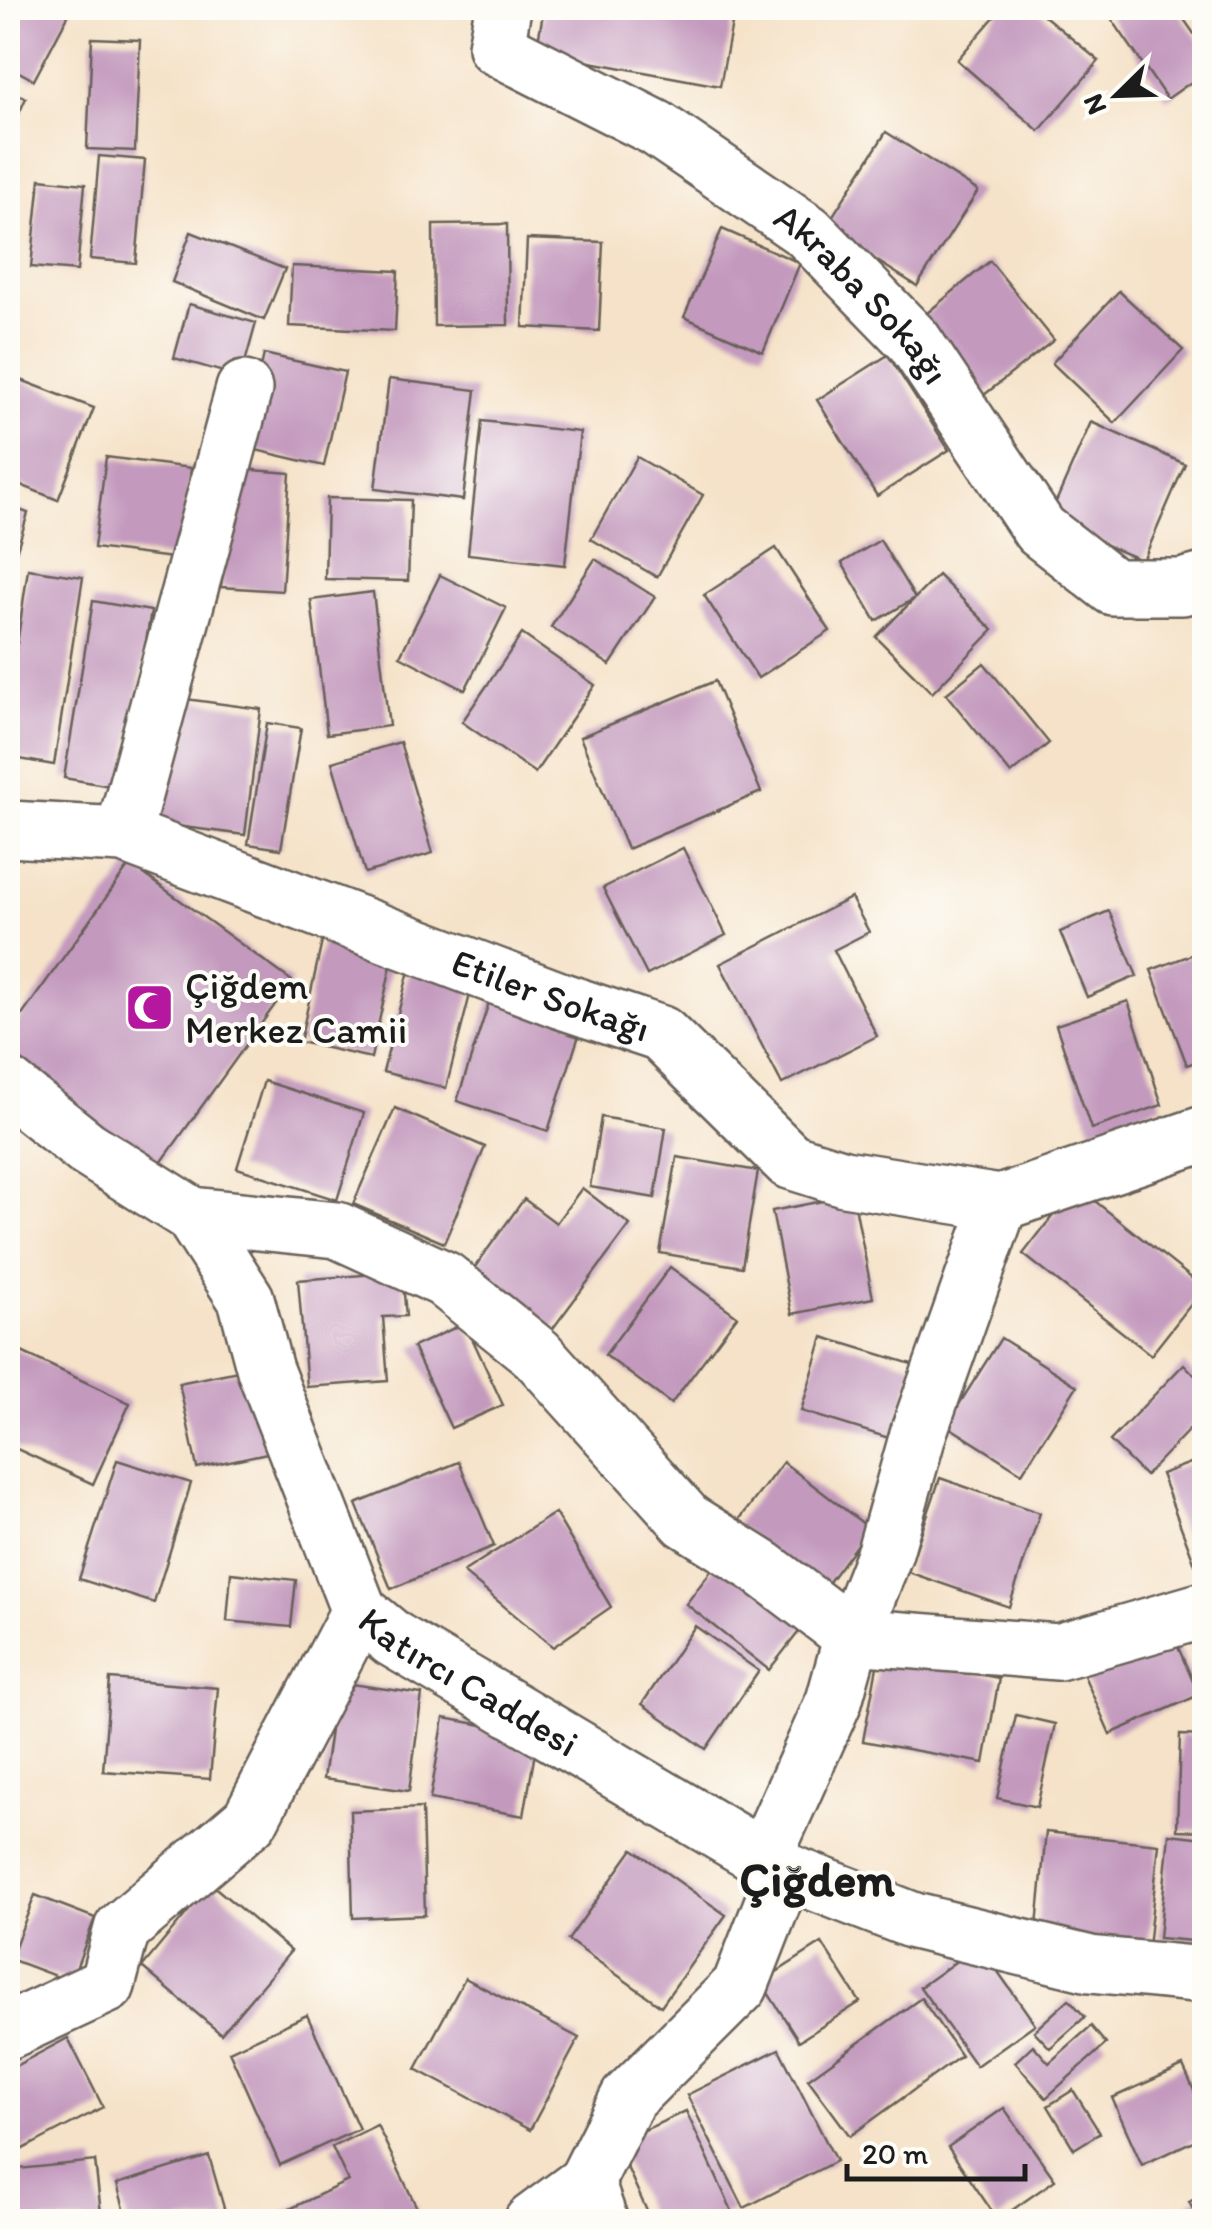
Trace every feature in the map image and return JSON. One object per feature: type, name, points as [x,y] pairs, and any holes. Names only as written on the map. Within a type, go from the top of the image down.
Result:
[{"type":"street","name":"Akraba Sokağı","points":[[503,8],[496,46],[656,128],[808,232],[914,341],[1040,530],[1112,587],[1182,586],[1204,581]]},
{"type":"street","points":[[123,835],[244,389]]},
{"type":"street","name":"Etiler Sokağı","points":[[8,828],[123,835],[661,1034],[790,1160],[844,1178],[1000,1204],[1204,1134]]},
{"type":"street","name":"Katırcı Caddesi","points":[[8,1086],[86,1148],[192,1215],[246,1298],[265,1370],[359,1611],[393,1639],[774,1865],[914,1922],[1090,1964],[1204,1976]]},
{"type":"street","points":[[532,2222],[593,2202],[628,2098],[740,1986],[774,1865],[834,1701],[852,1636],[885,1552],[919,1431],[1000,1204]]},
{"type":"street","points":[[192,1215],[337,1230],[444,1279],[537,1354],[687,1521],[762,1568],[852,1636],[1058,1652],[1204,1610]]},
{"type":"street","points":[[8,2032],[107,1985],[122,1929],[250,1820],[359,1611]]},
{"type":"building","points":[[8,8],[72,8],[34,80],[8,66]]},
{"type":"building","points":[[544,8],[735,8],[720,86],[536,52]]},
{"type":"building","points":[[1002,8],[1035,8],[1099,61],[1039,131],[957,60]]},
{"type":"building","points":[[1104,8],[1176,8],[1204,48],[1204,73],[1167,99]]},
{"type":"building","points":[[92,38],[140,40],[135,151],[87,149]]},
{"type":"building","points":[[8,90],[26,98],[8,138]]},
{"type":"building","points":[[886,132],[978,191],[917,286],[825,228]]},
{"type":"building","points":[[99,156],[145,160],[136,263],[90,259]]},
{"type":"building","points":[[40,179],[85,184],[77,271],[31,267]]},
{"type":"building","points":[[507,224],[508,325],[434,326],[433,225]]},
{"type":"building","points":[[722,229],[800,263],[763,352],[684,317]]},
{"type":"building","points":[[191,232],[285,269],[264,320],[172,282]]},
{"type":"building","points":[[527,239],[603,242],[599,331],[523,327]]},
{"type":"building","points":[[990,261],[1054,340],[984,395],[921,318]]},
{"type":"building","points":[[292,266],[398,271],[395,331],[289,326]]},
{"type":"building","points":[[1119,291],[1183,350],[1115,423],[1052,363]]},
{"type":"building","points":[[189,304],[256,323],[241,377],[174,358]]},
{"type":"building","points":[[264,354],[345,372],[324,466],[243,447]]},
{"type":"building","points":[[888,355],[949,450],[877,496],[817,400]]},
{"type":"building","points":[[8,375],[94,408],[58,500],[8,480]]},
{"type":"building","points":[[389,379],[476,390],[463,500],[375,489]]},
{"type":"building","points":[[482,421],[580,432],[565,565],[468,554]]},
{"type":"building","points":[[1091,422],[1185,464],[1143,561],[1048,520]]},
{"type":"building","points":[[106,457],[191,468],[180,559],[94,548]]},
{"type":"building","points":[[637,457],[703,495],[657,577],[591,539]]},
{"type":"building","points":[[229,468],[290,473],[282,591],[221,587]]},
{"type":"building","points":[[327,498],[411,500],[408,581],[325,579]]},
{"type":"building","points":[[8,506],[28,513],[8,579]]},
{"type":"building","points":[[880,540],[915,598],[876,621],[842,563]]},
{"type":"building","points":[[776,548],[830,631],[758,678],[704,595]]},
{"type":"building","points":[[595,559],[655,597],[610,665],[551,627]]},
{"type":"building","points":[[28,569],[83,577],[54,765],[8,757],[8,706]]},
{"type":"building","points":[[440,575],[506,608],[465,690],[400,656]]},
{"type":"building","points":[[938,575],[993,630],[932,693],[876,637]]},
{"type":"building","points":[[373,592],[389,726],[327,734],[311,600]]},
{"type":"building","points":[[93,601],[151,611],[122,788],[64,778]]},
{"type":"building","points":[[522,634],[595,685],[535,773],[462,722]]},
{"type":"building","points":[[984,663],[1049,743],[1011,774],[946,694]]},
{"type":"building","points":[[715,681],[761,792],[627,849],[580,737]]},
{"type":"building","points":[[163,696],[261,709],[245,835],[146,822]]},
{"type":"building","points":[[267,723],[301,728],[281,849],[248,844]]},
{"type":"building","points":[[400,742],[433,853],[365,873],[332,762]]},
{"type":"building","points":[[683,848],[726,935],[647,975],[603,888]]},
{"type":"building","name":"Çiğdem Merkez Camii","points":[[130,864],[292,981],[153,1174],[8,1070],[8,1035]]},
{"type":"building","points":[[851,898],[869,932],[834,950],[877,1036],[782,1084],[720,964]]},
{"type":"building","points":[[1109,911],[1137,976],[1087,997],[1060,932]]},
{"type":"building","points":[[323,937],[394,952],[371,1058],[300,1042]]},
{"type":"building","points":[[1204,950],[1204,1059],[1187,1065],[1151,970]]},
{"type":"building","points":[[411,963],[474,979],[446,1088],[383,1072]]},
{"type":"building","points":[[491,996],[582,1026],[548,1131],[457,1101]]},
{"type":"building","points":[[1128,1001],[1162,1105],[1091,1129],[1056,1025]]},
{"type":"building","points":[[264,1081],[364,1113],[337,1200],[237,1168]]},
{"type":"building","points":[[395,1108],[485,1147],[444,1243],[353,1204]]},
{"type":"building","points":[[601,1117],[666,1128],[655,1198],[590,1187]]},
{"type":"building","points":[[677,1157],[758,1171],[742,1267],[660,1253]]},
{"type":"building","points":[[1076,1186],[1204,1288],[1151,1355],[1023,1254]]},
{"type":"building","points":[[582,1188],[630,1225],[551,1331],[472,1271],[524,1199],[556,1223]]},
{"type":"building","points":[[853,1195],[873,1298],[792,1314],[772,1211]]},
{"type":"building","points":[[670,1267],[737,1316],[671,1404],[605,1355]]},
{"type":"building","points":[[402,1272],[406,1316],[383,1317],[388,1381],[307,1387],[298,1280]]},
{"type":"building","points":[[8,1279],[17,1284],[8,1302]]},
{"type":"building","points":[[465,1323],[503,1405],[451,1428],[413,1347]]},
{"type":"building","points":[[823,1337],[915,1365],[892,1439],[801,1411]]},
{"type":"building","points":[[1001,1338],[1077,1386],[1022,1473],[946,1425]]},
{"type":"building","points":[[9,1346],[130,1403],[93,1484],[8,1445]]},
{"type":"building","points":[[1184,1364],[1204,1385],[1204,1414],[1145,1476],[1110,1441]]},
{"type":"building","points":[[248,1369],[267,1453],[197,1468],[179,1383]]},
{"type":"building","points":[[1204,1458],[1204,1588],[1161,1474]]},
{"type":"building","points":[[117,1460],[191,1483],[154,1603],[79,1579]]},
{"type":"building","points":[[459,1462],[494,1546],[391,1589],[356,1504]]},
{"type":"building","points":[[783,1462],[869,1528],[823,1590],[736,1524]]},
{"type":"building","points":[[940,1478],[1040,1513],[1009,1607],[908,1572]]},
{"type":"building","points":[[555,1513],[611,1607],[553,1647],[463,1572]]},
{"type":"building","points":[[723,1555],[808,1620],[769,1670],[686,1604]]},
{"type":"building","points":[[231,1573],[296,1580],[291,1627],[227,1621]]},
{"type":"building","points":[[695,1626],[759,1671],[706,1749],[642,1704]]},
{"type":"building","points":[[1171,1631],[1199,1695],[1110,1734],[1082,1671]]},
{"type":"building","points":[[879,1656],[999,1678],[984,1763],[863,1741]]},
{"type":"building","points":[[110,1679],[218,1688],[210,1779],[103,1771]]},
{"type":"building","points":[[337,1682],[422,1694],[409,1791],[323,1779]]},
{"type":"building","points":[[8,1692],[16,1693],[10,1764],[8,1764]]},
{"type":"building","points":[[1016,1715],[1055,1724],[1037,1807],[997,1798]]},
{"type":"building","points":[[444,1718],[538,1735],[524,1816],[430,1799]]},
{"type":"building","points":[[1180,1735],[1204,1736],[1204,1831],[1177,1830]]},
{"type":"building","points":[[422,1808],[425,1915],[353,1918],[350,1811]]},
{"type":"building","points":[[1046,1832],[1159,1844],[1148,1948],[1036,1937]]},
{"type":"building","points":[[1169,1834],[1204,1838],[1204,1942],[1159,1938]]},
{"type":"building","points":[[633,1849],[726,1915],[661,2006],[568,1940]]},
{"type":"building","points":[[211,1884],[291,1951],[221,2034],[142,1967]]},
{"type":"building","points":[[35,1895],[95,1918],[71,1982],[10,1959]]},
{"type":"building","points":[[822,1943],[860,2002],[799,2041],[761,1982]]},
{"type":"building","points":[[979,1945],[1035,2024],[976,2066],[920,1987]]},
{"type":"building","points":[[465,1978],[579,2038],[530,2130],[416,2069]]},
{"type":"building","points":[[921,1998],[961,2056],[850,2136],[808,2079]]},
{"type":"building","points":[[1069,1999],[1085,2017],[1050,2048],[1034,2031]]},
{"type":"building","points":[[307,2015],[359,2129],[280,2165],[229,2051]]},
{"type":"building","points":[[1091,2026],[1106,2044],[1046,2098],[1015,2062],[1033,2045],[1049,2063]]},
{"type":"building","points":[[68,2038],[103,2107],[8,2157],[8,2070]]},
{"type":"building","points":[[779,2049],[836,2161],[744,2208],[687,2095]]},
{"type":"building","points":[[1183,2066],[1204,2113],[1204,2136],[1142,2165],[1112,2098]]},
{"type":"building","points":[[1073,2090],[1100,2133],[1074,2149],[1048,2106]]},
{"type":"building","points":[[1004,2108],[1055,2180],[998,2220],[948,2147]]},
{"type":"building","points":[[686,2111],[732,2211],[708,2222],[652,2222],[616,2143]]},
{"type":"building","points":[[377,2125],[418,2210],[394,2222],[263,2222],[348,2181],[332,2147]]},
{"type":"building","points":[[209,2156],[228,2222],[128,2222],[117,2184]]},
{"type":"building","points":[[95,2161],[102,2222],[12,2222],[8,2170]]},
{"type":"building","points":[[1204,2194],[1204,2222],[1200,2222],[1189,2202]]},
{"type":"place","name":"Çiğdem Merkez Camii","points":[[150,1008]]},
{"type":"district","name":"Çiğdem","points":[[817,1879]]}]
